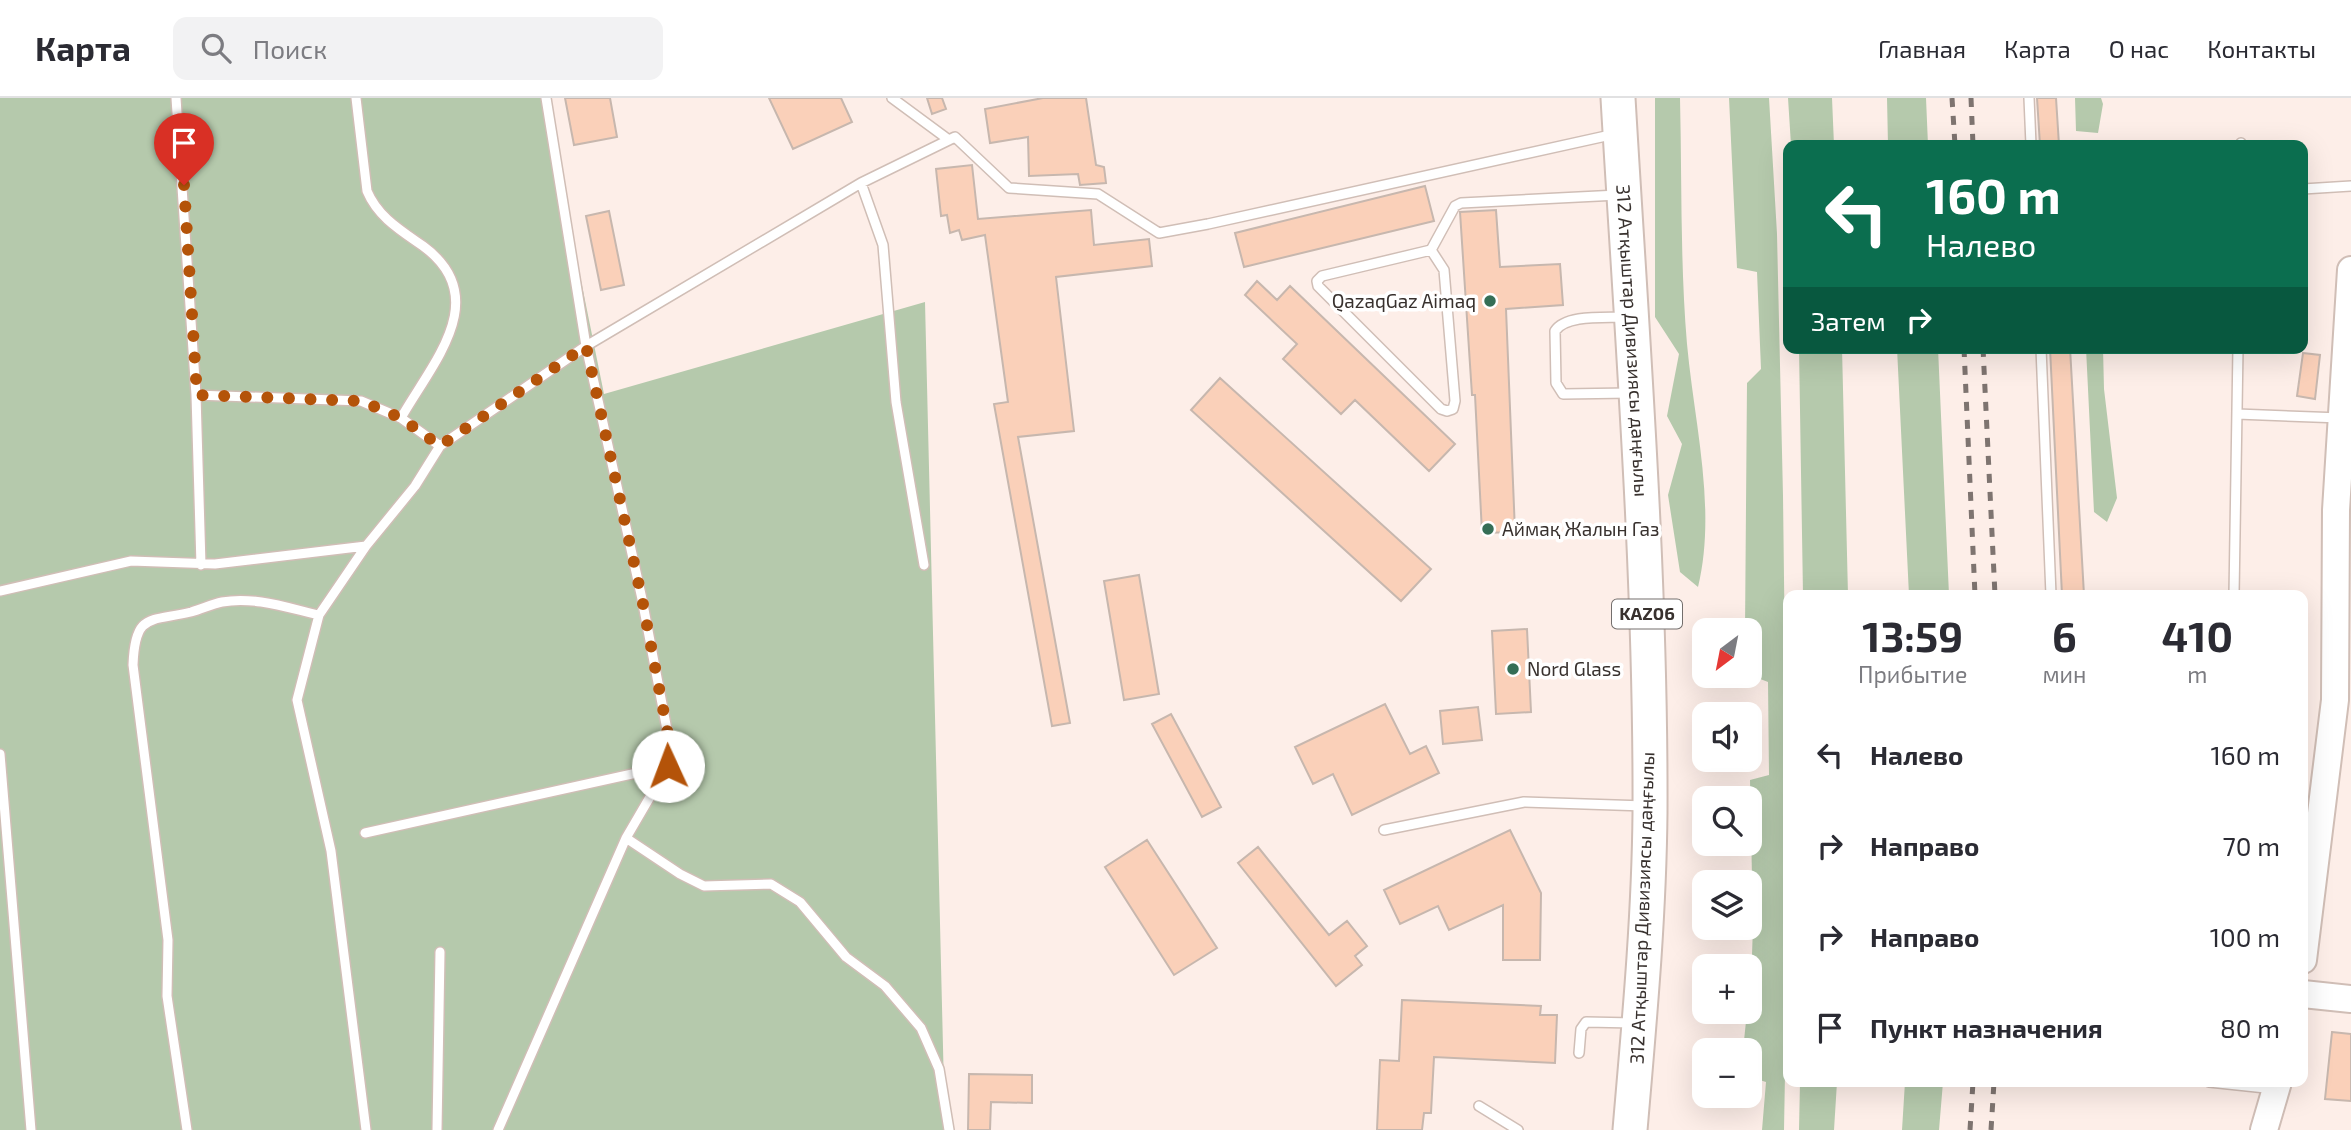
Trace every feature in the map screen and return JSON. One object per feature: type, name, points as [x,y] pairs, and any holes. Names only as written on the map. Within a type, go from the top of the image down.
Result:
[{"type":"highway","name":"312 Атқыштар Дивизиясы даңғылы","points":[[1618,98],[1648,632],[1650,806],[1639,1023],[1630,1130]]},
{"type":"main road","points":[[2308,918],[2334,700],[2343,512],[2343,418],[2351,270]]},
{"type":"main road","points":[[2308,995],[2351,999]]},
{"type":"main road","points":[[2264,1130],[2276,1087]]},
{"type":"lane","points":[[176,98],[197,395],[201,565]]},
{"type":"lane","points":[[356,98],[367,191],[373,204],[387,220],[441,260],[450,277],[457,311],[444,350],[401,418]]},
{"type":"lane","points":[[498,1130],[626,838],[668,766],[668,735],[642,599],[586,346],[546,98]]},
{"type":"lane","points":[[892,98],[950,140]]},
{"type":"lane","points":[[2029,98],[2031,140]]},
{"type":"lane","points":[[366,1130],[331,851],[297,700],[319,615],[366,545],[415,485],[440,446],[586,346],[861,183],[955,137],[1009,188],[1098,194],[1159,233],[1208,225],[1620,133]]},
{"type":"lane","points":[[861,183],[883,245],[896,402],[924,565]]},
{"type":"lane","points":[[2308,189],[2351,186]]},
{"type":"lane","points":[[1431,250],[1444,270],[1455,401],[1453,408],[1447,411],[1441,409],[1318,286],[1317,281],[1322,276],[1431,250],[1455,206],[1461,203],[1623,195]]},
{"type":"lane","points":[[1630,317],[1569,321],[1559,326],[1555,331],[1556,383],[1563,394],[1634,393]]},
{"type":"lane","points":[[2041,354],[2051,590]]},
{"type":"lane","points":[[2235,590],[2238,354]]},
{"type":"lane","points":[[197,395],[361,401],[401,418],[440,446]]},
{"type":"lane","points":[[2237,414],[2343,418]]},
{"type":"lane","points":[[0,591],[131,561],[201,565],[366,545]]},
{"type":"lane","points":[[187,1130],[167,996],[168,940],[133,665],[137,633],[153,618],[190,612],[223,602],[254,601],[319,615]]},
{"type":"lane","points":[[0,754],[31,1130]]},
{"type":"lane","points":[[365,833],[668,766]]},
{"type":"lane","points":[[1384,830],[1524,802],[1650,806]]},
{"type":"lane","points":[[626,838],[680,874],[704,886],[771,884],[800,902],[846,957],[885,986],[921,1028],[939,1069],[949,1130]]},
{"type":"lane","points":[[437,1130],[440,952]]},
{"type":"lane","points":[[1579,1054],[1581,1029],[1586,1022],[1639,1023]]},
{"type":"lane","points":[[1479,1106],[1518,1130]]},
{"type":"green space","points":[[0,98],[544,98],[604,394],[925,302],[945,1130],[0,1130]]},
{"type":"green space","points":[[1655,98],[1680,98],[1685,313],[1705,496],[1703,557],[1698,587],[1680,572],[1668,495],[1682,444],[1667,416],[1679,354],[1655,317]]},
{"type":"green space","points":[[1729,98],[1769,98],[1777,234],[1784,590],[1784,1130],[1762,1130],[1766,1082],[1762,1081],[1762,1038],[1744,1038],[1746,1024],[1762,1024],[1762,954],[1752,954],[1753,940],[1762,940],[1762,870],[1752,870],[1752,856],[1762,856],[1762,786],[1750,786],[1750,780],[1769,775],[1768,682],[1762,680],[1762,618],[1745,618],[1747,383],[1761,369],[1757,272],[1737,268]]},
{"type":"green space","points":[[1788,98],[1832,98],[1834,140],[1791,140]]},
{"type":"green space","points":[[1887,98],[1926,98],[1928,140],[1888,140]]},
{"type":"green space","points":[[2075,98],[2101,98],[2103,104],[2098,133],[2076,131]]},
{"type":"green space","points":[[1799,354],[1842,354],[1848,590],[1803,590]]},
{"type":"green space","points":[[1897,354],[1938,354],[1949,590],[1909,590]]},
{"type":"green space","points":[[2086,354],[2103,354],[2104,389],[2117,498],[2107,522],[2094,512]]},
{"type":"green space","points":[[1800,1087],[1837,1087],[1834,1130],[1799,1130]]},
{"type":"green space","points":[[1905,1087],[1943,1087],[1939,1130],[1902,1130]]},
{"type":"building","points":[[565,98],[610,98],[617,137],[574,145]]},
{"type":"building","points":[[769,98],[841,98],[852,122],[793,149]]},
{"type":"building","points":[[927,98],[942,98],[946,109],[932,114]]},
{"type":"building","points":[[1043,98],[1086,98],[1096,165],[1104,167],[1106,183],[1080,185],[1078,174],[1029,176],[1028,137],[990,143],[985,109]]},
{"type":"building","points":[[2037,98],[2056,98],[2059,140],[2040,140]]},
{"type":"building","points":[[972,165],[978,219],[1091,210],[1094,245],[1149,239],[1152,266],[1056,277],[1074,431],[1018,437],[1070,723],[1052,726],[994,404],[1008,402],[985,235],[962,240],[959,230],[950,233],[947,215],[941,216],[936,169]]},
{"type":"building","points":[[1425,186],[1434,221],[1244,267],[1235,233]]},
{"type":"building","points":[[1496,210],[1500,267],[1560,264],[1563,305],[1506,309],[1515,532],[1482,533],[1475,395],[1472,395],[1460,212]]},
{"type":"building","points":[[609,211],[624,285],[601,290],[586,216]]},
{"type":"building","points":[[1257,281],[1277,300],[1290,286],[1455,444],[1429,471],[1355,400],[1341,414],[1283,359],[1297,344],[1245,295]]},
{"type":"building","points":[[2050,354],[2070,354],[2084,590],[2062,590]]},
{"type":"building","points":[[2303,354],[2320,355],[2315,399],[2297,396]]},
{"type":"building","points":[[1220,378],[1431,569],[1401,601],[1191,410]]},
{"type":"building","points":[[1139,575],[1159,694],[1124,700],[1104,581]]},
{"type":"building","points":[[1527,629],[1531,712],[1496,714],[1492,631]]},
{"type":"building","points":[[1385,704],[1410,754],[1426,746],[1439,773],[1352,815],[1333,774],[1313,784],[1295,747]]},
{"type":"building","points":[[1478,707],[1482,740],[1443,744],[1440,711]]},
{"type":"building","points":[[1171,714],[1221,807],[1202,817],[1152,724]]},
{"type":"building","points":[[1510,830],[1541,893],[1540,960],[1503,960],[1503,905],[1449,930],[1438,906],[1400,924],[1384,890]]},
{"type":"building","points":[[1147,840],[1217,948],[1174,975],[1105,867]]},
{"type":"building","points":[[1258,847],[1329,935],[1347,921],[1367,946],[1355,956],[1362,965],[1336,986],[1238,863]]},
{"type":"building","points":[[1402,1000],[1541,1006],[1540,1015],[1557,1015],[1555,1063],[1434,1057],[1431,1113],[1424,1113],[1422,1130],[1377,1130],[1380,1060],[1399,1061]]},
{"type":"building","points":[[2332,1032],[2351,1034],[2351,1101],[2325,1099]]},
{"type":"building","points":[[969,1074],[1032,1075],[1032,1103],[991,1102],[990,1130],[968,1130]]},
{"type":"railway","points":[[1952,98],[1955,140]]},
{"type":"railway","points":[[1971,98],[1973,140]]},
{"type":"railway","points":[[1964,354],[1975,590]]},
{"type":"railway","points":[[1983,354],[1995,590]]},
{"type":"railway","points":[[1970,1130],[1973,1087]]},
{"type":"railway","points":[[1991,1130],[1994,1087]]},
{"type":"place","name":"QazaqGaz Aimaq","points":[[1490,301]]},
{"type":"place","name":"Аймақ Жалын Газ","points":[[1488,529]]},
{"type":"place","name":"Nord Glass","points":[[1513,669]]},
{"type":"route","points":[[184,185],[197,395],[361,401],[376,405],[401,418],[440,446],[586,346],[642,599],[668,735],[668,766]]}]
